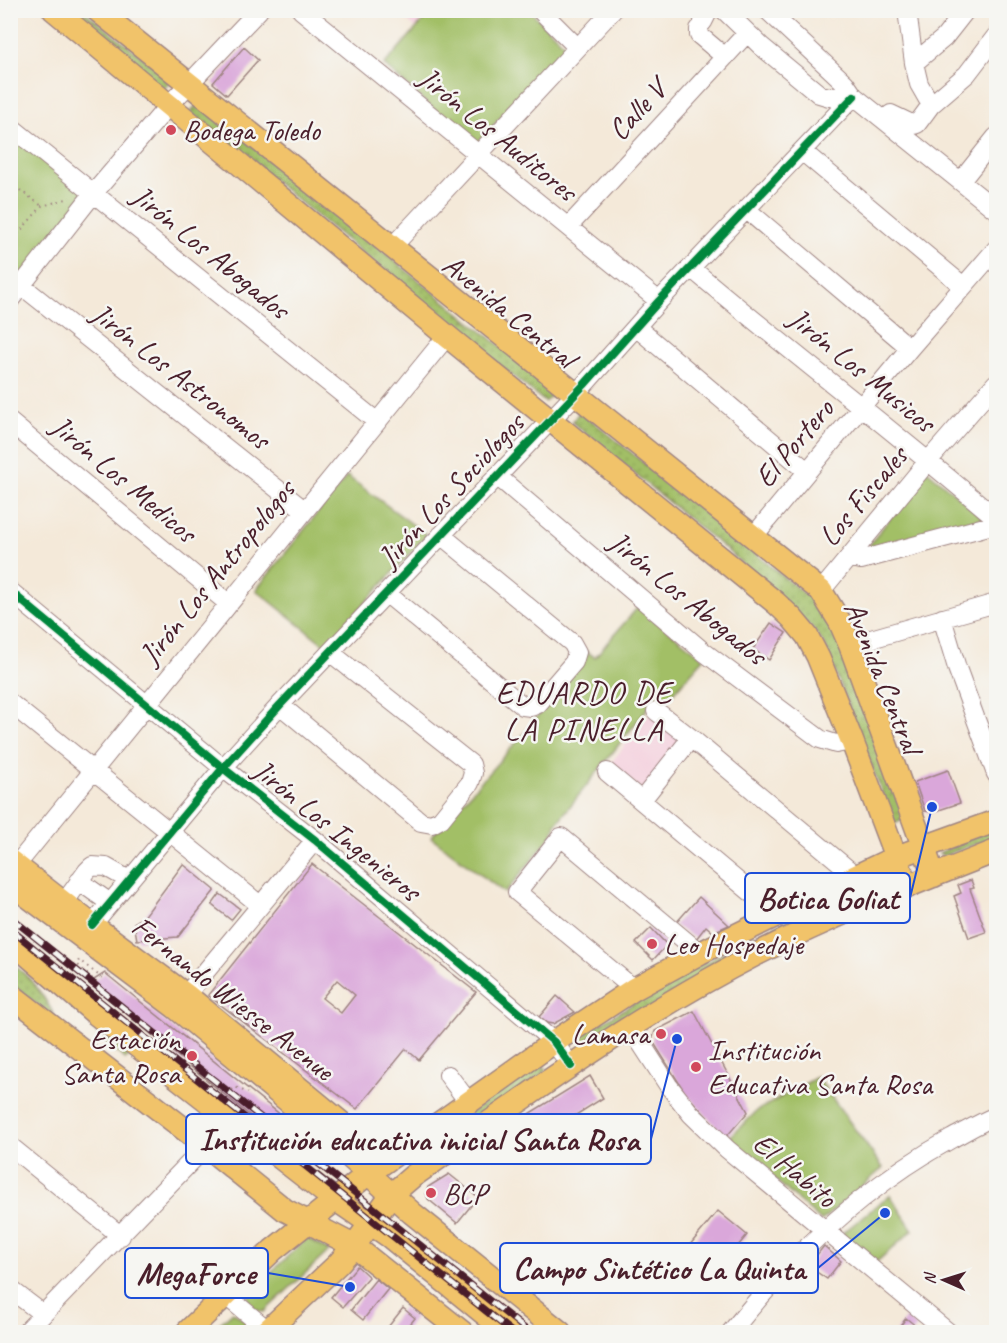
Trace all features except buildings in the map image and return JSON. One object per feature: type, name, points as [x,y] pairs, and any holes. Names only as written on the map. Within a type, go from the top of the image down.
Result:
[{"type":"main road","name":"Avenida Central","points":[[54,10],[792,618],[807,636],[818,657],[907,887]]},
{"type":"main road","name":"Avenida Central","points":[[97,10],[821,591],[840,622],[850,645],[934,876]]},
{"type":"main road","points":[[187,1332],[273,1250],[369,1173],[554,1042],[634,989],[777,914],[896,857],[996,821]]},
{"type":"main road","points":[[268,1332],[354,1246],[392,1194],[413,1176],[571,1066],[699,986],[754,955],[805,930],[996,851]]},
{"type":"main road","name":"Fernando Wiesse Avenue","points":[[12,871],[64,903],[186,995],[362,1140],[369,1173]]},
{"type":"main road","name":"Fernando Wiesse Avenue","points":[[12,871],[175,1007],[392,1194],[560,1332]]},
{"type":"main road","points":[[10,940],[96,1014],[335,1201],[371,1224],[507,1332]]},
{"type":"main road","points":[[10,994],[285,1210],[354,1246],[462,1332]]},
{"type":"main road","points":[[460,1109],[469,1137]]},
{"type":"main road","points":[[393,1156],[413,1176]]},
{"type":"street","points":[[16,293],[93,194],[169,105],[260,10]]},
{"type":"street","name":"Jirón Los Auditores","points":[[301,10],[659,301]]},
{"type":"street","points":[[540,10],[577,47]]},
{"type":"street","points":[[391,248],[613,10]]},
{"type":"street","points":[[724,10],[747,33],[819,94],[829,97],[854,96]]},
{"type":"street","points":[[767,10],[845,83],[854,96],[996,210]]},
{"type":"street","points":[[908,10],[914,63],[919,84],[931,105]]},
{"type":"street","points":[[914,63],[944,38],[966,10]]},
{"type":"street","points":[[704,20],[699,35],[725,57]]},
{"type":"street","name":"Calle V","points":[[568,227],[747,33]]},
{"type":"street","points":[[880,115],[891,114],[914,125],[917,124],[931,105],[967,74],[996,36]]},
{"type":"street","name":"Jirón Los Sociologos","points":[[92,925],[106,900],[124,877],[170,831],[280,705],[575,395],[659,301],[854,96]]},
{"type":"street","name":"Jirón Los Abogados","points":[[10,126],[376,422]]},
{"type":"street","points":[[961,181],[996,137]]},
{"type":"street","points":[[802,151],[963,286]]},
{"type":"street","points":[[747,210],[910,348]]},
{"type":"street","name":"El Portero","points":[[753,537],[910,348],[996,249]]},
{"type":"street","name":"Jirón Los Musicos","points":[[691,268],[929,460],[996,518]]},
{"type":"street","name":"Jirón Los Astronomos","points":[[16,293],[304,510]]},
{"type":"street","points":[[636,327],[807,471]]},
{"type":"street","name":"Jirón Los Antropologos","points":[[12,871],[447,336]]},
{"type":"street","name":"Los Fiscales","points":[[821,591],[929,460],[990,403],[996,383]]},
{"type":"street","name":"Jirón Los Medicos","points":[[10,422],[229,604]]},
{"type":"street","name":"Jirón Los Abogados","points":[[497,476],[704,652],[820,739],[836,744],[852,741]]},
{"type":"street","points":[[849,557],[861,560],[996,524]]},
{"type":"street","points":[[386,593],[523,706],[531,708],[538,704],[574,662],[577,652],[572,643],[441,535]]},
{"type":"street","name":"Jirón Los Ingenieros","points":[[10,591],[223,768],[315,840],[554,1042],[571,1066]]},
{"type":"street","points":[[850,645],[996,603]]},
{"type":"street","points":[[942,618],[957,669],[996,774]]},
{"type":"street","points":[[280,705],[421,822],[432,824],[441,819],[470,783],[473,773],[471,764],[331,653]]},
{"type":"street","points":[[10,703],[260,905]]},
{"type":"street","points":[[656,711],[856,876]]},
{"type":"street","points":[[642,800],[691,738]]},
{"type":"street","points":[[607,772],[777,914]]},
{"type":"street","points":[[634,989],[518,892],[561,837],[700,953]]},
{"type":"street","points":[[186,995],[315,840]]},
{"type":"street","points":[[64,903],[92,866],[106,867],[124,877]]},
{"type":"street","points":[[79,881],[106,900]]},
{"type":"street","name":"El Habito","points":[[631,1028],[668,1085],[691,1114],[727,1149],[927,1326],[948,1332]]},
{"type":"street","points":[[448,1075],[460,1109]]},
{"type":"street","points":[[731,1332],[822,1231],[887,1179],[933,1149],[996,1116]]},
{"type":"street","points":[[10,1146],[121,1236]]},
{"type":"street","points":[[26,1332],[206,1146]]},
{"type":"street","points":[[10,1289],[43,1314]]},
{"type":"street","points":[[225,1295],[268,1332]]},
{"type":"path","points":[[10,183],[42,206]]},
{"type":"path","points":[[10,243],[42,206],[72,198]]},
{"type":"path","points":[[101,987],[77,964],[79,960],[106,981]]},
{"type":"path","points":[[232,1090],[235,1087],[248,1093]]},
{"type":"shaded area","points":[[396,11],[432,11],[416,28]]},
{"type":"shaded area","points":[[650,713],[684,740],[644,791],[610,764]]},
{"type":"green space","points":[[65,11],[84,11],[171,80],[164,89]]},
{"type":"green space","points":[[432,11],[530,11],[567,47],[474,146],[384,65]]},
{"type":"green space","points":[[199,103],[556,391],[545,402],[190,112]]},
{"type":"green space","points":[[11,134],[85,192],[11,291]]},
{"type":"green space","points":[[580,411],[811,599],[830,621],[909,817],[894,824],[825,645],[814,630],[728,551],[572,422]]},
{"type":"green space","points":[[927,470],[984,519],[864,552]]},
{"type":"green space","points":[[347,476],[427,535],[326,646],[256,590]]},
{"type":"green space","points":[[638,607],[704,658],[660,708],[651,704],[556,824],[553,834],[505,893],[431,837],[529,728],[585,651],[595,657]]},
{"type":"green space","points":[[996,826],[996,837],[943,856],[939,853]]},
{"type":"green space","points":[[892,872],[895,877],[780,932],[587,1045],[581,1035],[656,990],[772,927]]},
{"type":"green space","points":[[10,963],[31,981],[56,1019],[11,984]]},
{"type":"green space","points":[[86,1016],[132,1053],[125,1059],[103,1040]]},
{"type":"green space","points":[[540,1064],[545,1067],[546,1071],[417,1164],[410,1155]]},
{"type":"green space","points":[[817,1077],[883,1168],[821,1221],[729,1138],[758,1110]]},
{"type":"green space","points":[[890,1195],[913,1230],[873,1265],[839,1236]]},
{"type":"green space","points":[[307,1238],[329,1251],[264,1312],[254,1308],[248,1300],[249,1293]]},
{"type":"green space","points":[[233,1312],[245,1321],[247,1327],[245,1332],[210,1332]]},
{"type":"railway","points":[[10,917],[529,1332]]},
{"type":"railway","points":[[10,929],[512,1332]]},
{"type":"cycle path","points":[[92,925],[223,768],[280,705],[854,96]]},
{"type":"cycle path","points":[[10,591],[223,768],[315,840],[554,1042],[571,1066]]},
{"type":"place","name":"Bodega Toledo","points":[[171,130]]},
{"type":"place","name":"Botica Goliat","points":[[932,807]]},
{"type":"place","name":"Leo Hospedaje","points":[[652,944]]},
{"type":"place","name":"Lamasa","points":[[661,1034]]},
{"type":"place","name":"Institución educativa inicial Santa Rosa","points":[[677,1039]]},
{"type":"place","name":"Estación Santa Rosa","points":[[192,1056]]},
{"type":"place","name":"Institución Educativa Santa Rosa","points":[[696,1067]]},
{"type":"place","name":"BCP","points":[[431,1193]]},
{"type":"place","name":"Campo Sintético La Quinta","points":[[885,1213]]},
{"type":"place","name":"MegaForce","points":[[350,1287]]},
{"type":"district","name":"EDUARDO DE LA PINELLA","points":[[584,710]]}]
